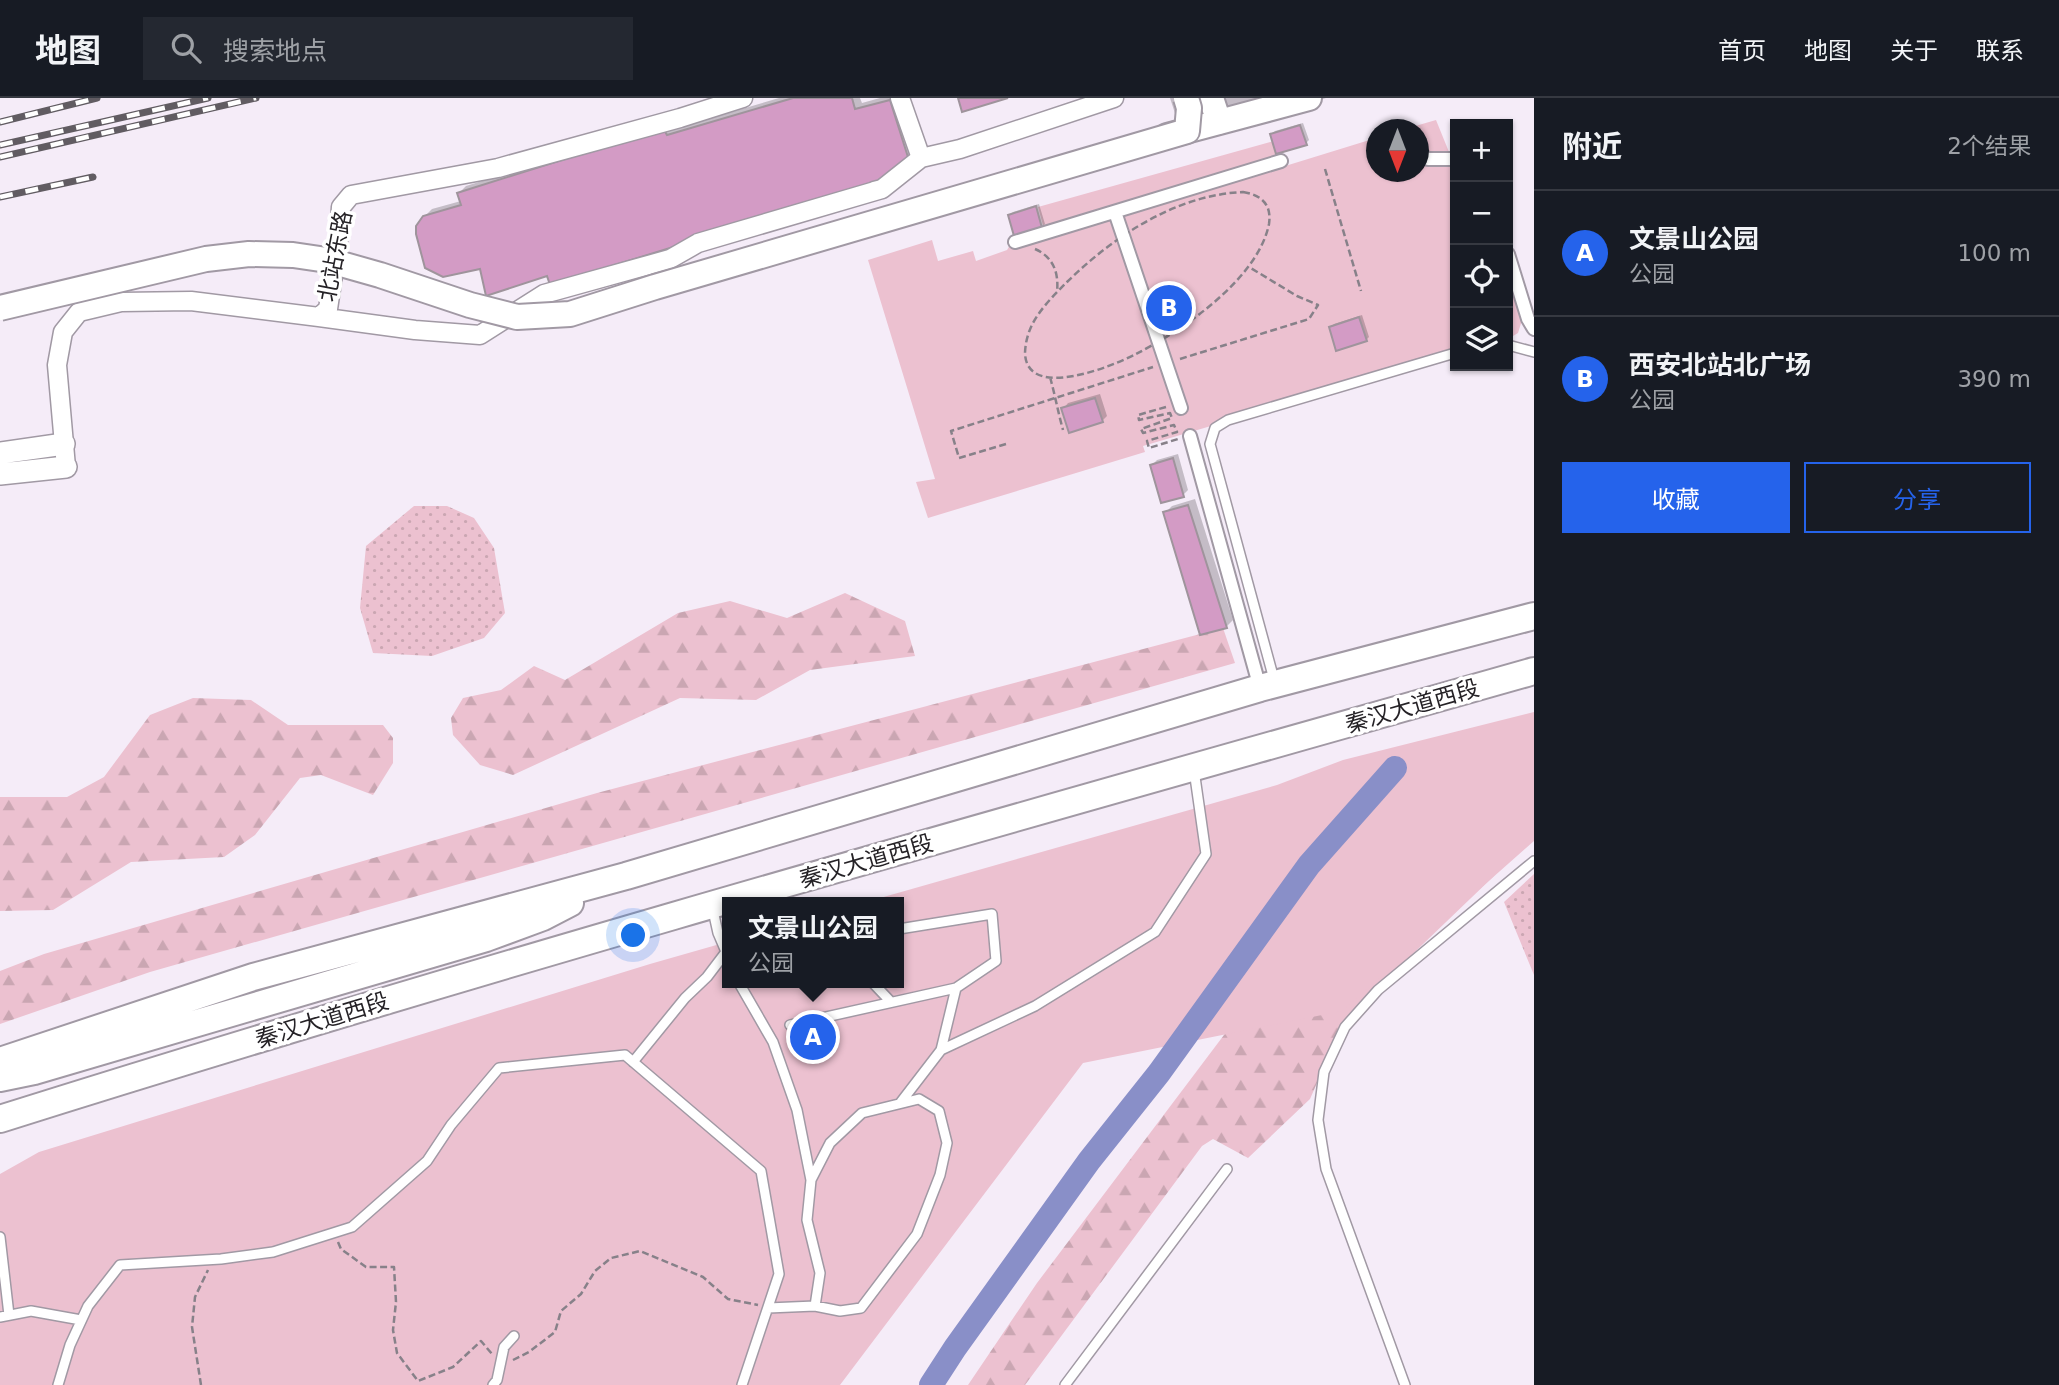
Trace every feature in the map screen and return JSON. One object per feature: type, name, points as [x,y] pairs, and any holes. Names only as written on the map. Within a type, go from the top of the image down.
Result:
[{"type":"main road","points":[[1146,142],[1187,131],[1189,108],[1185,98]]},
{"type":"main road","points":[[1211,98],[1219,122]]},
{"type":"main road","points":[[0,308],[206,259],[249,254],[293,255],[327,260],[517,317],[570,314],[1146,142],[1309,98]]},
{"type":"main road","points":[[0,1060],[254,976],[626,876],[1267,686],[1534,616]]},
{"type":"main road","name":"秦汉大道西段","points":[[740,897],[1534,671]]},
{"type":"main road","points":[[0,1078],[34,1071],[486,938],[543,917],[626,876]]},
{"type":"main road","name":"秦汉大道西段","points":[[0,1119],[151,1071],[722,902]]},
{"type":"street","name":"北站东路","points":[[66,467],[57,365],[63,332],[79,312],[121,302],[191,301],[320,317],[328,309],[340,235],[341,207],[351,195],[498,168],[743,98]]},
{"type":"street","points":[[900,98],[922,158]]},
{"type":"street","points":[[655,287],[685,270],[701,252],[741,235],[882,188],[922,158],[960,149],[1114,98]]},
{"type":"street","points":[[1429,159],[1450,159]]},
{"type":"street","points":[[1015,242],[1281,161]]},
{"type":"street","points":[[320,317],[415,330],[480,335],[544,294],[670,259],[698,243],[882,188]]},
{"type":"street","points":[[1115,212],[1179,406]]},
{"type":"street","points":[[1513,270],[1528,319],[1534,329]]},
{"type":"street","points":[[1190,436],[1267,686]]},
{"type":"street","points":[[0,453],[64,443]]},
{"type":"street","points":[[0,474],[66,467]]},
{"type":"lane","points":[[1513,346],[1534,352]]},
{"type":"lane","points":[[1267,686],[1210,444],[1215,428],[1228,420],[1450,354]]},
{"type":"lane","points":[[941,1050],[1035,1006],[1155,932],[1206,854],[1194,767]]},
{"type":"lane","points":[[1405,1385],[1326,1169],[1318,1121],[1324,1072],[1345,1027],[1378,990],[1534,861]]},
{"type":"lane","points":[[712,905],[722,942]]},
{"type":"lane","points":[[790,1025],[956,988],[996,961],[992,914],[904,928]]},
{"type":"lane","points":[[633,1062],[685,998],[722,959]]},
{"type":"lane","points":[[742,988],[773,1042],[797,1110],[811,1180],[807,1220],[820,1273],[815,1306]]},
{"type":"lane","points":[[878,988],[891,1002]]},
{"type":"lane","points":[[901,1102],[941,1050],[956,988]]},
{"type":"lane","points":[[58,1385],[70,1345],[88,1306],[120,1265],[221,1259],[273,1252],[352,1227],[427,1161],[451,1125],[499,1068],[625,1055],[761,1171],[779,1274],[742,1385]]},
{"type":"lane","points":[[768,1308],[815,1306],[839,1311],[861,1308],[917,1234],[940,1175],[947,1143],[939,1111],[919,1099],[862,1113],[830,1143],[811,1180]]},
{"type":"lane","points":[[1065,1385],[1227,1169]]},
{"type":"lane","points":[[0,1237],[4,1316],[31,1311],[81,1320]]},
{"type":"lane","points":[[493,1385],[497,1380],[504,1347],[514,1336]]},
{"type":"path","points":[[1325,169],[1361,291]]},
{"type":"path","points":[[1028,248],[1045,254],[1051,260],[1057,277],[1057,292]]},
{"type":"path","points":[[1006,444],[959,458],[951,432],[1309,319],[1318,305],[1297,296],[1248,267]]},
{"type":"path","points":[[1050,377],[1063,430]]},
{"type":"path","points":[[1179,406],[1138,415],[1139,420],[1170,413],[1172,418],[1141,429],[1143,433],[1174,425],[1177,432],[1147,442],[1149,448],[1190,436]]},
{"type":"path","points":[[334,1233],[341,1249],[366,1267],[394,1267],[396,1302],[393,1330],[397,1353],[418,1381],[453,1367],[481,1341],[500,1366],[529,1353],[555,1332],[561,1311],[581,1294],[595,1271],[611,1258],[640,1251],[703,1277],[728,1299],[768,1308]]},
{"type":"path","points":[[201,1385],[192,1327],[195,1297],[209,1268]]},
{"type":"green space","points":[[1436,120],[1450,158],[1450,355],[1143,446],[1145,452],[928,518],[916,482],[935,479],[868,260],[932,240],[938,261],[973,251],[976,261],[1007,250],[1015,237],[1044,229],[1038,207],[1274,141],[1282,167],[1366,141],[1366,182],[1429,182],[1429,122]]},
{"type":"green space","points":[[1513,283],[1523,317],[1518,333],[1513,336]]},
{"type":"green space","points":[[414,506],[447,506],[474,518],[494,548],[505,613],[484,638],[432,656],[373,653],[360,608],[366,546]]},
{"type":"green space","points":[[845,593],[905,621],[915,656],[810,670],[756,700],[680,698],[513,775],[480,765],[453,735],[451,718],[463,698],[501,690],[534,666],[565,680],[678,613],[730,601],[787,618]]},
{"type":"green space","points":[[1223,628],[1235,663],[150,972],[0,1024],[0,971],[44,954],[597,793]]},
{"type":"green space","points":[[193,698],[251,700],[288,725],[383,725],[393,738],[393,763],[373,795],[321,775],[300,778],[255,835],[224,857],[131,862],[53,910],[0,911],[0,797],[67,797],[104,777],[150,715]]},
{"type":"green space","points":[[1534,712],[1534,841],[1342,1011],[1083,1063],[840,1385],[0,1385],[0,1174],[39,1152],[722,943],[722,988],[904,988],[904,897],[884,897],[1277,785],[1343,760]]},
{"type":"green space","points":[[1534,874],[1534,975],[1504,902]]},
{"type":"green space","points":[[1495,875],[1345,1019],[1310,1099],[1248,1158],[1213,1139],[1202,1146],[1025,1385],[968,1385],[1037,1283],[1279,962]]},
{"type":"building","points":[[793,98],[852,98],[855,109],[890,100],[913,173],[550,285],[547,276],[486,296],[480,269],[443,277],[425,268],[416,226],[423,216],[461,205],[457,193],[663,128],[667,135]]},
{"type":"building","points":[[958,98],[1008,98],[962,112]]},
{"type":"building","points":[[1300,125],[1307,145],[1276,154],[1270,134]]},
{"type":"building","points":[[1036,206],[1042,228],[1014,236],[1008,215]]},
{"type":"building","points":[[1359,317],[1367,341],[1336,351],[1329,327]]},
{"type":"building","points":[[1095,398],[1103,422],[1069,433],[1061,408]]},
{"type":"building","points":[[1173,458],[1184,497],[1161,503],[1150,465]]},
{"type":"building","points":[[1188,505],[1227,628],[1200,635],[1163,512]]},
{"type":"waterway","points":[[931,1385],[1089,1161],[1159,1073],[1309,865],[1395,768]]},
{"type":"railway","points":[[0,122],[97,98]]},
{"type":"railway","points":[[0,145],[208,98]]},
{"type":"railway","points":[[0,157],[256,98]]},
{"type":"railway","points":[[0,197],[93,177]]},
{"type":"place","name":"西安北站北广场","points":[[1169,308]]},
{"type":"place","name":"文景山公园","points":[[813,1037]]}]
